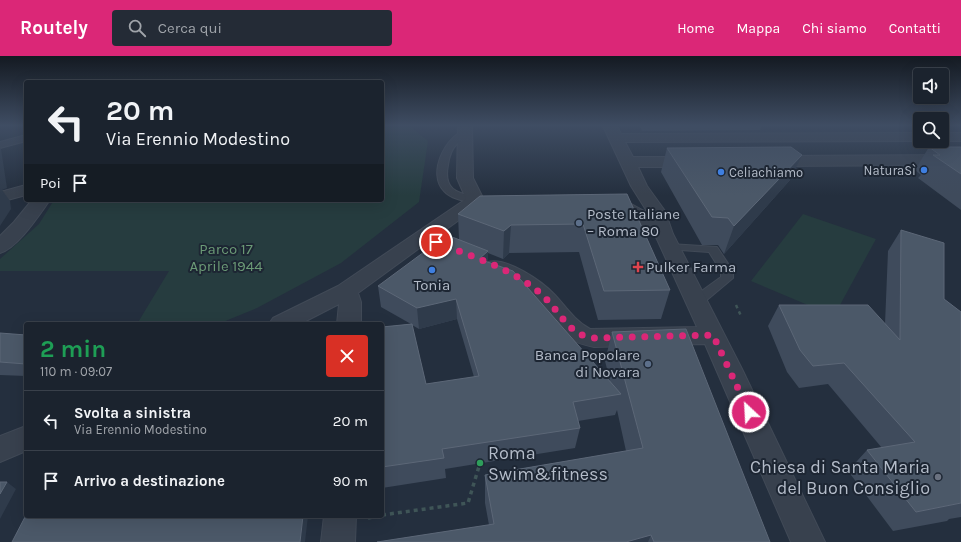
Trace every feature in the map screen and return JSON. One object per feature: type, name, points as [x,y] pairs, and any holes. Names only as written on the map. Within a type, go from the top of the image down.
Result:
[{"type":"street","points":[[285,322],[346,291],[424,237],[483,200],[467,185],[464,178],[465,149]]},
{"type":"street","points":[[621,149],[639,186],[656,211],[667,240],[713,335],[808,542]]},
{"type":"street","points":[[756,161],[961,160]]},
{"type":"street","points":[[628,162],[711,161]]},
{"type":"street","points":[[639,186],[627,195],[601,200],[641,217],[667,240]]},
{"type":"street","points":[[0,197],[24,191]]},
{"type":"street","points":[[0,247],[21,226],[39,202]]},
{"type":"street","points":[[424,237],[500,268],[526,282],[546,299],[572,330],[581,336],[594,338],[713,335]]},
{"type":"street","points":[[346,291],[350,302],[349,322]]},
{"type":"street","points":[[0,449],[24,439]]},
{"type":"street","points":[[338,542],[340,518]]},
{"type":"lane","points":[[449,149],[443,179],[446,188],[451,192],[483,200]]},
{"type":"lane","points":[[667,240],[713,249],[727,272],[727,278],[723,282],[697,301]]},
{"type":"path","points":[[736,305],[742,316]]},
{"type":"path","points":[[384,516],[468,503],[480,463]]},
{"type":"green space","name":"Parco 17 Aprile 1944","points":[[384,149],[427,149],[419,202],[341,263],[257,308],[223,322],[138,322],[169,271],[0,271],[0,259],[39,224],[53,202],[384,202]]},
{"type":"green space","points":[[803,214],[876,239],[834,316],[751,281]]},
{"type":"building","points":[[667,149],[793,149],[802,155],[734,226],[728,218],[712,217]]},
{"type":"building","points":[[931,149],[961,149],[961,174],[933,155],[940,155]]},
{"type":"building","points":[[627,194],[670,290],[604,291],[583,224],[511,225],[504,231],[458,214],[480,196]]},
{"type":"building","points":[[901,230],[944,243],[944,299],[961,312],[961,503],[916,512],[867,450],[915,442],[844,363],[813,366],[800,350],[779,305],[868,305],[900,340]]},
{"type":"building","points":[[447,235],[488,251],[479,259],[513,271],[621,394],[573,402],[580,428],[442,449],[444,458],[384,467],[384,327],[412,324],[426,384],[479,376],[456,299],[417,308],[378,286]]},
{"type":"building","points":[[686,329],[770,542],[654,542],[651,535],[626,542],[377,542],[494,524],[485,475],[643,448],[612,332]]},
{"type":"building","points":[[0,333],[24,335],[24,364],[0,362]]},
{"type":"building","points":[[0,482],[7,482],[0,494]]},
{"type":"building","points":[[24,518],[303,518],[300,542],[12,542]]},
{"type":"place","name":"NaturaSì","points":[[924,170]]},
{"type":"place","name":"Celiachiamo","points":[[721,172]]},
{"type":"place","name":"Poste Italiane – Roma 80","points":[[579,223]]},
{"type":"place","name":"Pulker Farma","points":[[638,267]]},
{"type":"place","name":"Tonia","points":[[432,270]]},
{"type":"place","name":"Banca Popolare di Novara","points":[[648,364]]},
{"type":"place","name":"Roma Swim&fitness","points":[[480,463]]},
{"type":"place","name":"Chiesa di Santa Maria del Buon Consiglio","points":[[938,477]]},
{"type":"route","points":[[436,242],[500,268],[526,282],[542,294],[572,330],[581,336],[594,338],[713,335],[749,412]]}]
